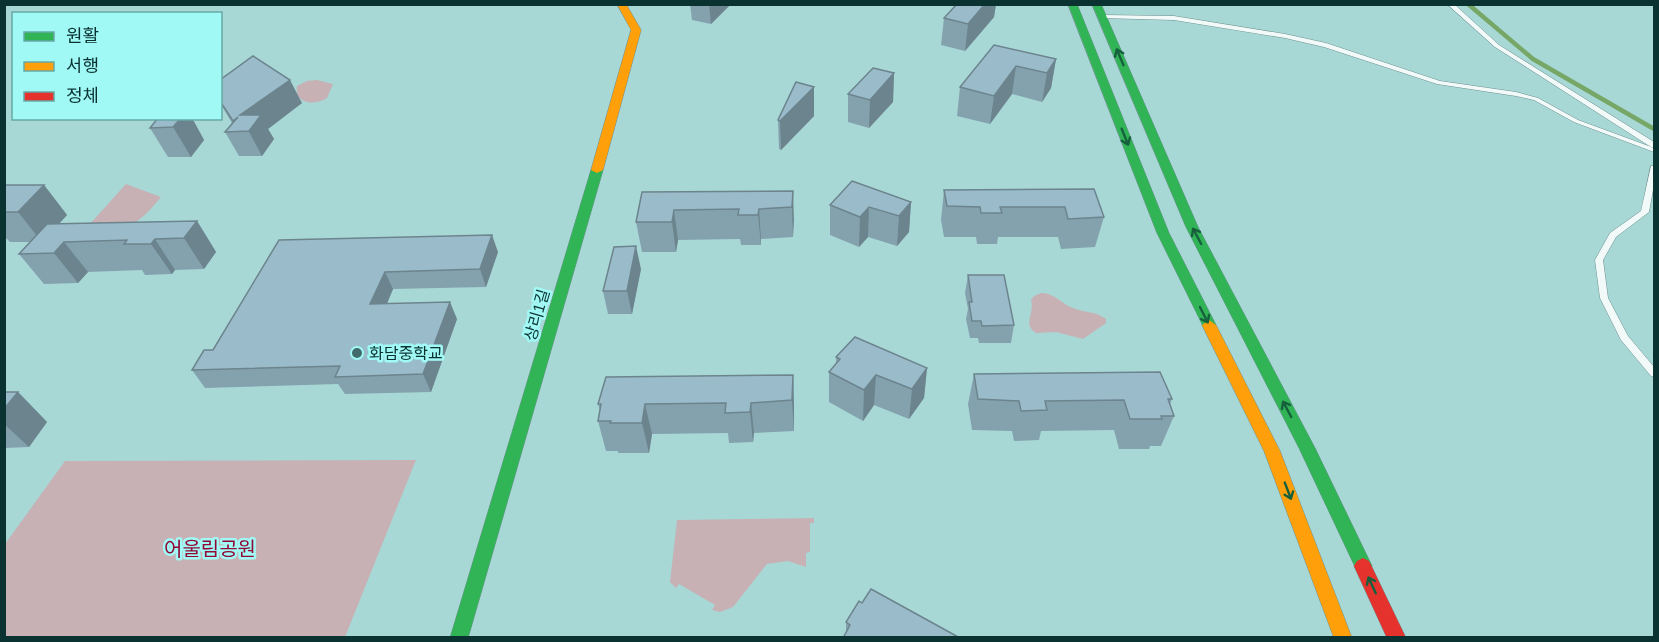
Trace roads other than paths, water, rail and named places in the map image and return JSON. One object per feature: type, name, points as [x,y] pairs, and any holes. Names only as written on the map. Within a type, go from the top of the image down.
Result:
[{"type":"main road","name":"상리1길","points":[[459,638],[636,30],[621,4]]},
{"type":"main road","points":[[1072,4],[1163,234],[1272,451],[1343,638]]},
{"type":"main road","points":[[1100,11],[1192,227],[1307,448],[1397,638]]},
{"type":"lane","points":[[1450,4],[1497,46],[1654,145]]},
{"type":"lane","points":[[1100,11],[1174,18],[1326,45],[1439,82],[1536,99],[1576,121],[1654,150]]},
{"type":"lane","points":[[1654,168],[1645,212],[1613,235],[1599,260],[1604,298],[1624,338],[1654,373]]},
{"type":"waterway","points":[[1468,4],[1533,59],[1654,129]]},
{"type":"place","name":"화담중학교","points":[[357,353]]},
{"type":"park label","name":"어울림공원","points":[[210,549]]}]
